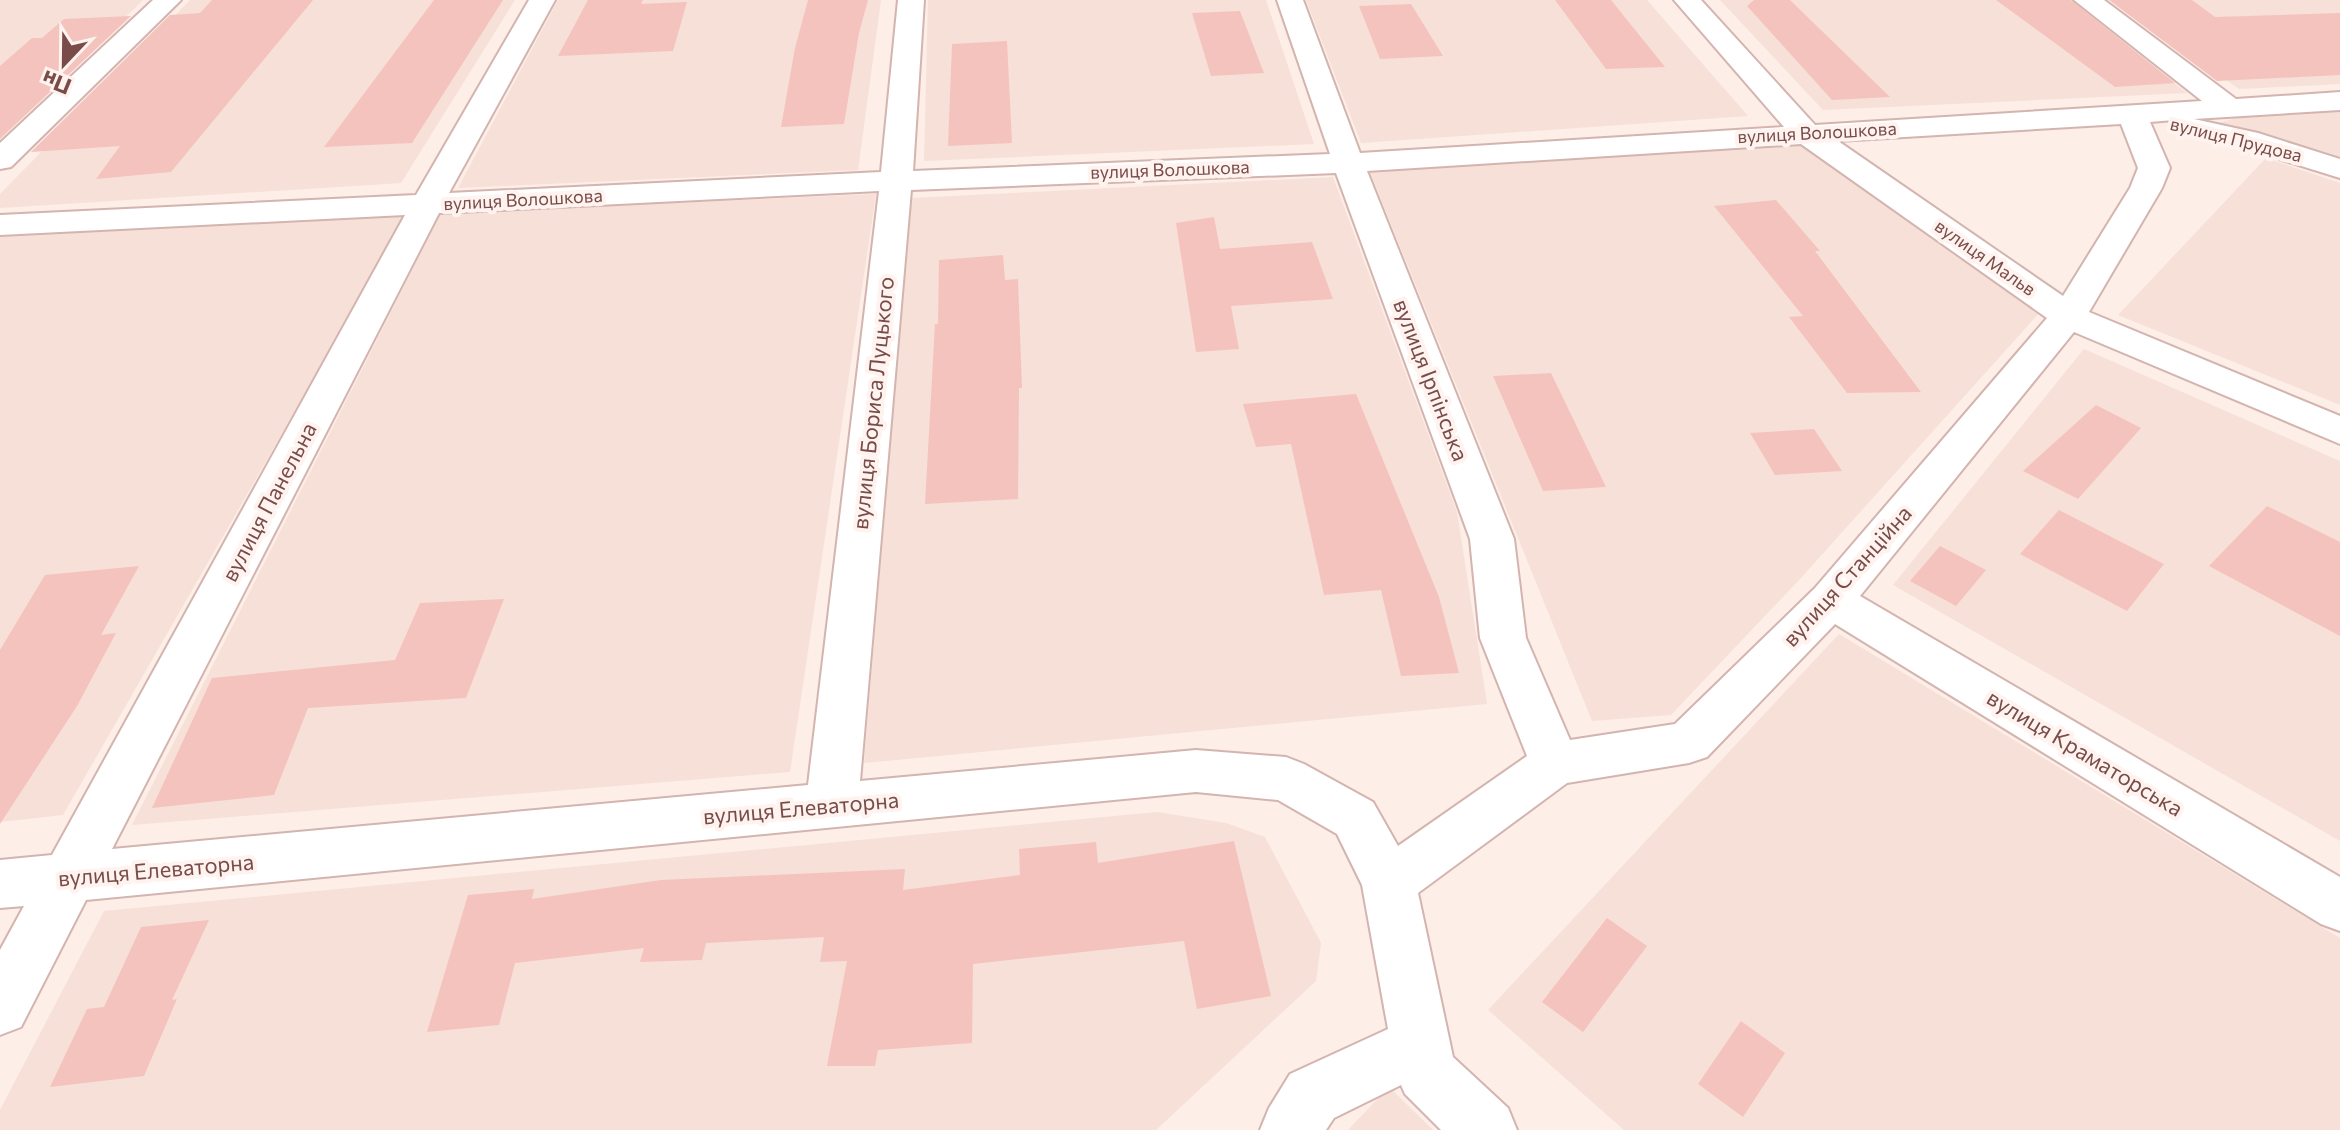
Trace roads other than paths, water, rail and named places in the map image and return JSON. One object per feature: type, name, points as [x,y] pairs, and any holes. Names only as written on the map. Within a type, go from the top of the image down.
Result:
[{"type":"street","points":[[0,160],[168,0]]},
{"type":"street","name":"вулиця Панельна","points":[[0,1007],[426,206],[542,0]]},
{"type":"street","name":"вулиця Бориса Луцького","points":[[832,805],[896,181],[911,0]]},
{"type":"street","name":"вулиця Ірпінська","points":[[1290,0],[1348,163],[1492,539],[1503,638],[1555,764]]},
{"type":"street","name":"вулиця Мальв","points":[[1687,0],[1806,133],[2068,316],[2340,431]]},
{"type":"street","name":"вулиця Прудова","points":[[2087,0],[2230,108]]},
{"type":"street","name":"вулиця Волошкова","points":[[0,225],[896,181],[1348,163],[2340,101]]},
{"type":"street","name":"вулиця Прудова","points":[[2131,115],[2247,139],[2340,169]]},
{"type":"street","name":"вулиця Станційна","points":[[1389,883],[1555,764],[1689,742],[1831,600],[2068,316],[2146,188],[2154,168],[2145,141],[2131,115]]},
{"type":"street","name":"вулиця Краматорська","points":[[1831,600],[2340,906]]},
{"type":"street","name":"вулиця Елеваторна","points":[[0,884],[1196,771],[1286,779],[1355,818],[1389,883],[1420,1044]]},
{"type":"street","points":[[1291,1130],[1312,1096],[1420,1044],[1426,1073],[1486,1130]]}]
